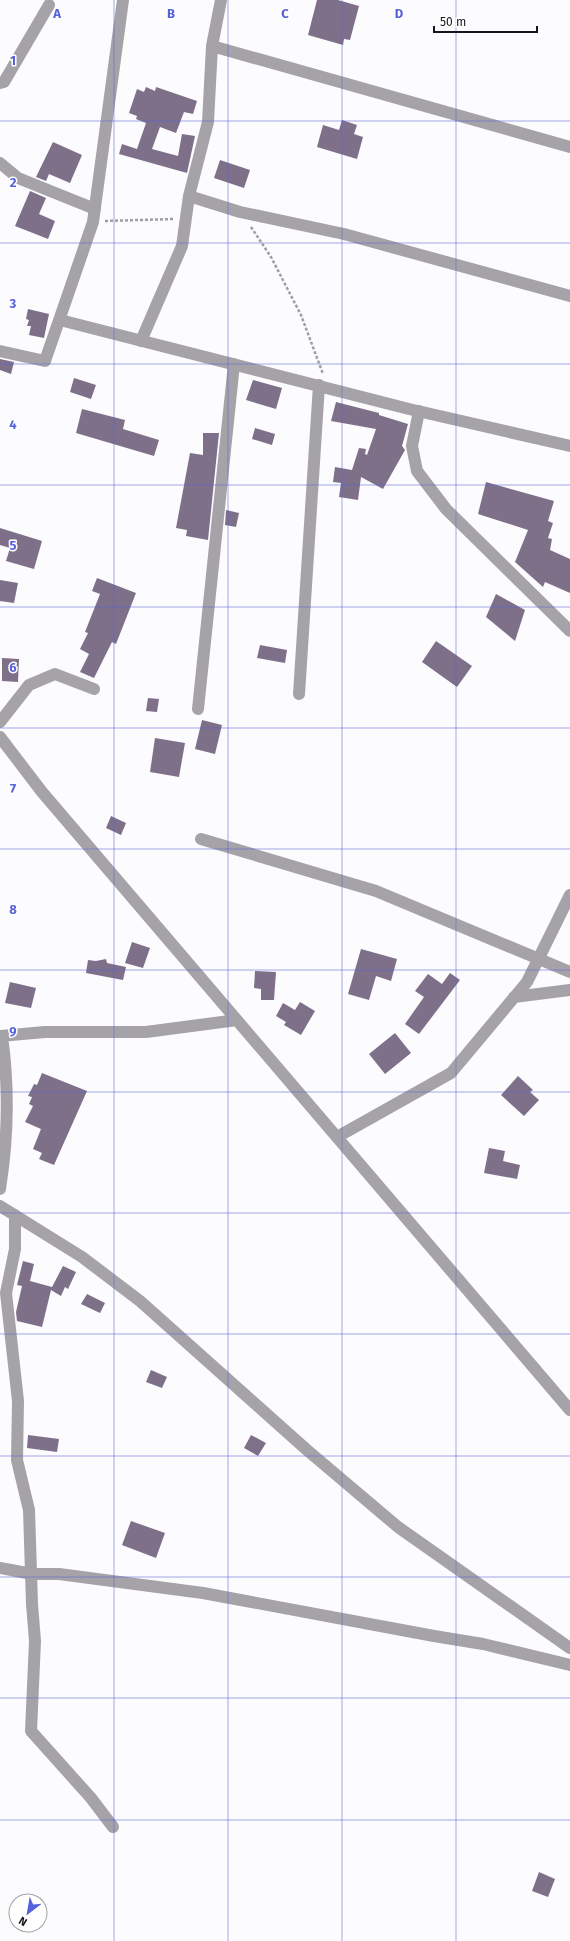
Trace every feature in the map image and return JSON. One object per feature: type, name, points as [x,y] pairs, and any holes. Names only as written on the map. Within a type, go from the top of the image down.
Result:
[{"type":"street","points":[[0,350],[45,361],[60,320],[93,222],[123,0]]},
{"type":"street","points":[[141,341],[182,246],[189,196],[208,122],[212,46],[221,0]]},
{"type":"street","points":[[0,83],[4,82],[49,5]]},
{"type":"street","points":[[212,46],[570,147]]},
{"type":"street","points":[[0,163],[18,178],[95,209]]},
{"type":"street","points":[[189,196],[240,212],[344,234],[570,296]]},
{"type":"street","points":[[60,320],[420,411],[570,446]]},
{"type":"street","points":[[198,709],[234,364]]},
{"type":"street","points":[[299,694],[324,387]]},
{"type":"street","points":[[420,411],[412,446],[417,471],[446,509],[570,631]]},
{"type":"street","points":[[0,722],[29,685],[55,674],[94,689]]},
{"type":"street","points":[[0,737],[42,792],[570,1409]]},
{"type":"street","points":[[201,839],[376,891],[570,972]]},
{"type":"street","points":[[337,1137],[451,1073],[526,982],[570,895]]},
{"type":"street","points":[[514,997],[570,990]]},
{"type":"street","points":[[0,1189],[4,1162],[7,1112],[1,1036],[45,1032],[146,1032],[237,1020]]},
{"type":"street","points":[[0,1206],[82,1257],[140,1301],[307,1450],[398,1527],[570,1648]]},
{"type":"street","points":[[15,1215],[15,1249],[6,1293],[18,1400],[17,1460],[29,1510],[32,1604],[35,1641],[31,1731],[91,1798],[113,1827]]},
{"type":"street","points":[[0,1568],[32,1574],[59,1574],[203,1593],[483,1644],[570,1665]]},
{"type":"path","points":[[240,212],[272,257],[301,315],[324,387]]},
{"type":"path","points":[[93,222],[186,218]]},
{"type":"building","points":[[317,0],[338,0],[359,6],[350,40],[344,39],[343,45],[308,35]]},
{"type":"building","points":[[146,87],[155,91],[156,87],[197,101],[193,114],[184,112],[176,133],[160,127],[152,149],[178,156],[182,134],[195,136],[187,173],[119,154],[122,144],[137,149],[146,123],[136,119],[137,116],[129,113],[137,89],[144,92]]},
{"type":"building","points":[[342,120],[357,125],[354,134],[363,137],[357,159],[317,147],[323,125],[339,130]]},
{"type":"building","points":[[53,142],[82,155],[70,183],[49,174],[46,181],[36,177]]},
{"type":"building","points":[[220,160],[250,170],[244,188],[214,178]]},
{"type":"building","points":[[30,191],[46,198],[39,214],[55,221],[48,239],[15,226]]},
{"type":"building","points":[[28,309],[49,314],[44,338],[29,335],[31,326],[27,326],[29,320],[26,319]]},
{"type":"building","points":[[0,359],[14,362],[11,374],[0,370]]},
{"type":"building","points":[[74,378],[96,385],[91,399],[70,392]]},
{"type":"building","points":[[253,380],[282,388],[276,409],[246,400]]},
{"type":"building","points":[[336,402],[379,413],[379,415],[408,424],[402,446],[405,450],[383,489],[361,477],[358,500],[339,497],[341,483],[333,482],[335,467],[352,470],[359,448],[366,449],[365,454],[367,455],[376,429],[331,421]]},
{"type":"building","points":[[82,409],[125,420],[123,429],[159,440],[154,456],[76,433]]},
{"type":"building","points":[[255,428],[275,434],[272,445],[252,439]]},
{"type":"building","points":[[203,433],[219,433],[208,540],[186,536],[187,530],[176,528],[190,453],[203,455]]},
{"type":"building","points":[[486,482],[554,501],[548,521],[553,523],[548,538],[552,539],[550,550],[570,559],[570,593],[545,582],[543,587],[515,562],[528,530],[478,514]]},
{"type":"building","points":[[226,510],[239,513],[236,527],[225,525]]},
{"type":"building","points":[[0,528],[42,541],[34,569],[6,561],[10,548],[0,545]]},
{"type":"building","points":[[97,578],[136,593],[116,644],[112,642],[94,678],[80,672],[89,654],[80,649],[88,633],[85,632],[100,594],[92,591]]},
{"type":"building","points":[[0,580],[18,583],[14,603],[0,601]]},
{"type":"building","points":[[496,594],[525,610],[515,641],[486,617]]},
{"type":"building","points":[[436,641],[472,666],[457,687],[422,662]]},
{"type":"building","points":[[260,645],[287,650],[285,663],[257,658]]},
{"type":"building","points":[[2,658],[19,659],[18,682],[2,681]]},
{"type":"building","points":[[148,698],[159,699],[157,712],[146,711]]},
{"type":"building","points":[[202,720],[222,725],[215,754],[195,749]]},
{"type":"building","points":[[155,738],[185,743],[179,777],[150,772]]},
{"type":"building","points":[[111,816],[126,823],[121,835],[106,828]]},
{"type":"building","points":[[132,942],[150,948],[143,968],[125,963]]},
{"type":"building","points":[[361,949],[397,959],[391,981],[376,976],[369,1000],[348,994]]},
{"type":"building","points":[[106,959],[107,963],[126,967],[123,980],[86,973],[88,960],[96,961]]},
{"type":"building","points":[[255,971],[276,972],[274,1000],[261,1000],[261,989],[254,988]]},
{"type":"building","points":[[450,973],[460,980],[419,1034],[405,1024],[424,997],[415,991],[428,974],[442,984]]},
{"type":"building","points":[[10,982],[36,988],[31,1008],[5,1003]]},
{"type":"building","points":[[300,1002],[315,1011],[301,1035],[284,1025],[286,1022],[276,1016],[283,1003],[295,1010]]},
{"type":"building","points":[[395,1033],[411,1053],[385,1074],[369,1054]]},
{"type":"building","points":[[42,1073],[87,1091],[54,1165],[39,1159],[42,1153],[33,1149],[41,1129],[25,1122],[33,1106],[29,1104],[32,1097],[28,1096],[34,1084],[37,1085]]},
{"type":"building","points":[[518,1076],[533,1090],[530,1092],[539,1100],[524,1116],[501,1095]]},
{"type":"building","points":[[489,1148],[505,1151],[503,1161],[520,1165],[517,1179],[484,1173]]},
{"type":"building","points":[[23,1261],[34,1264],[30,1281],[52,1287],[51,1289],[63,1266],[76,1272],[68,1289],[65,1287],[61,1296],[51,1290],[42,1327],[17,1321],[16,1312],[22,1286],[17,1285]]},
{"type":"building","points":[[87,1294],[105,1303],[100,1313],[81,1304]]},
{"type":"building","points":[[151,1370],[167,1377],[162,1388],[146,1382]]},
{"type":"building","points":[[28,1435],[59,1439],[57,1452],[27,1448]]},
{"type":"building","points":[[251,1435],[266,1443],[258,1456],[244,1448]]},
{"type":"building","points":[[131,1521],[165,1533],[156,1558],[122,1545]]},
{"type":"building","points":[[539,1872],[555,1879],[548,1897],[532,1891]]}]
